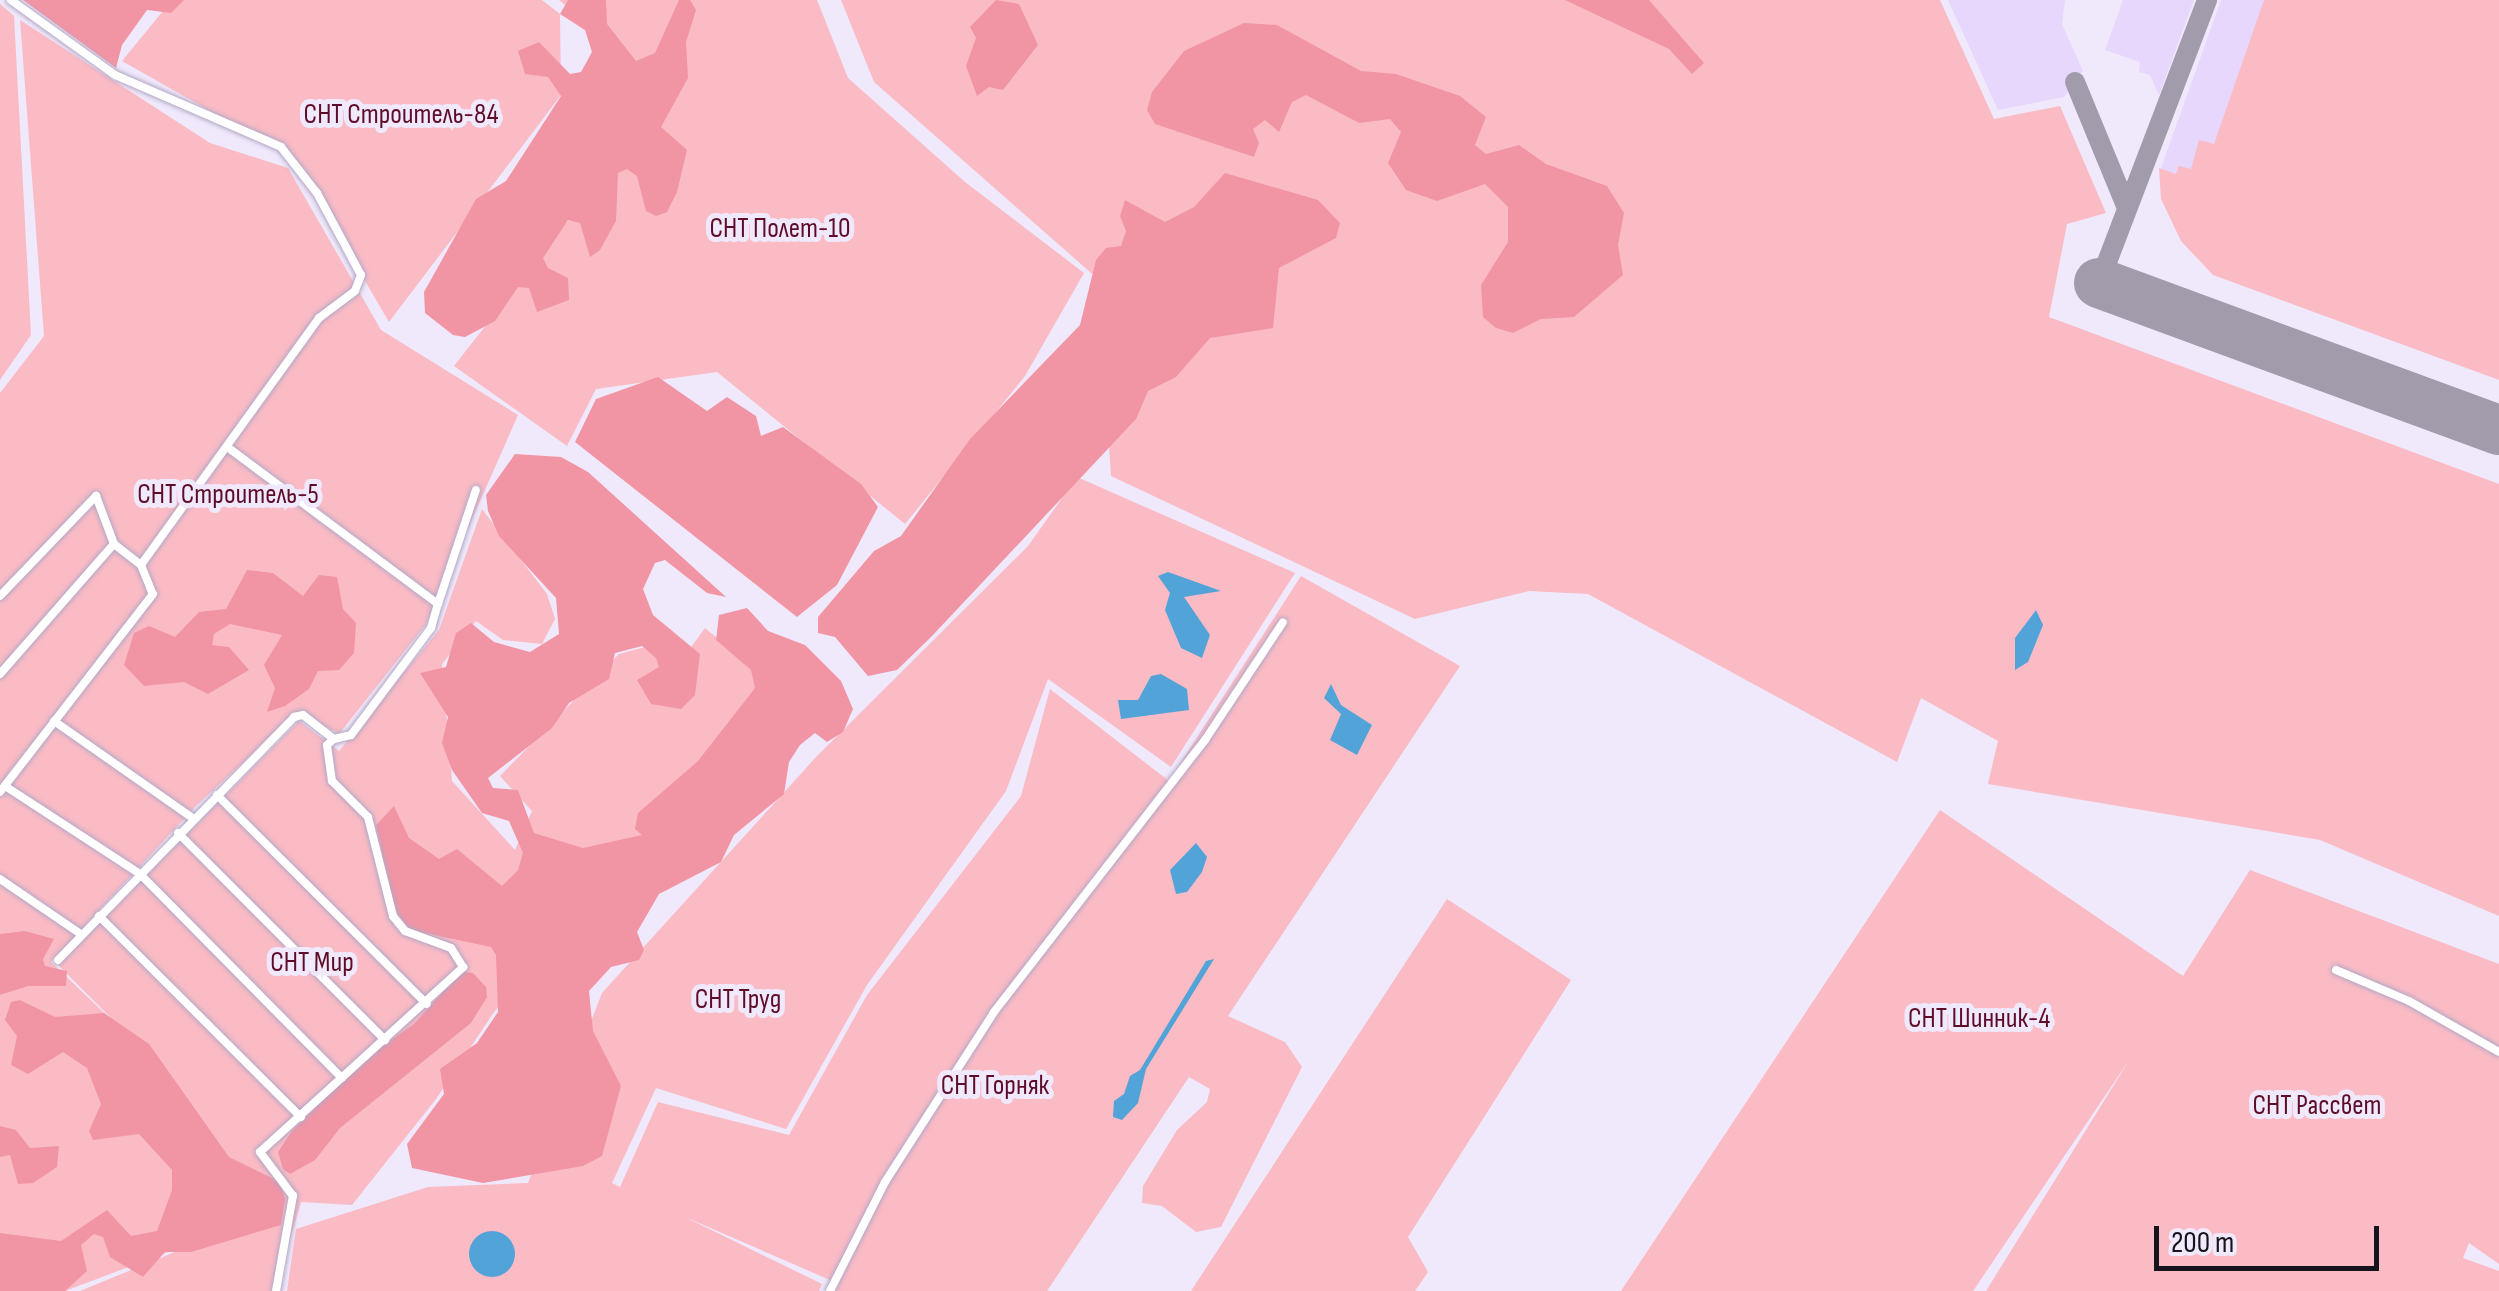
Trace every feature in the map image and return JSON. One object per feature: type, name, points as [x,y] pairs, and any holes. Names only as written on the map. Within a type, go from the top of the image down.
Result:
[{"type":"street","points":[[11,0],[115,75],[280,147],[306,177],[356,263],[361,284],[318,318],[141,564]]},
{"type":"street","points":[[227,447],[438,604]]},
{"type":"street","points":[[276,1291],[294,1196],[260,1152],[427,1004],[463,967],[462,957],[405,931],[393,916],[368,818],[332,781],[327,745],[351,735],[432,628],[476,490]]},
{"type":"street","points":[[0,596],[96,496],[114,544],[141,564],[153,594],[2,789],[140,874],[342,1078]]},
{"type":"street","points":[[0,674],[114,544]]},
{"type":"street","points":[[830,1291],[886,1182],[994,1012],[1205,740],[1283,622]]},
{"type":"street","points":[[58,960],[191,817],[294,717],[303,716],[334,739]]},
{"type":"street","points":[[54,720],[191,817]]},
{"type":"street","points":[[217,795],[427,1004]]},
{"type":"street","points":[[178,834],[385,1040]]},
{"type":"street","points":[[0,879],[82,935]]},
{"type":"street","points":[[100,916],[301,1117]]},
{"type":"street","points":[[2336,970],[2409,1001],[2499,1052]]},
{"type":"shaded area","points":[[23,0],[184,0],[171,13],[147,10],[122,45],[116,68]]},
{"type":"shaded area","points":[[568,0],[606,0],[607,24],[636,61],[655,53],[679,0],[690,0],[696,10],[686,42],[688,78],[661,127],[687,150],[677,192],[667,212],[656,216],[646,211],[637,176],[627,169],[618,173],[616,221],[600,250],[590,257],[580,223],[568,220],[543,258],[548,268],[568,278],[569,300],[537,312],[529,288],[518,287],[495,321],[465,337],[453,335],[425,313],[424,292],[476,199],[506,181],[561,96],[548,77],[525,74],[518,51],[539,42],[570,74],[581,72],[592,52],[585,30],[560,14]]},
{"type":"shaded area","points":[[996,0],[1019,4],[1038,45],[1003,90],[989,87],[977,96],[966,66],[976,38],[970,27]]},
{"type":"shaded area","points":[[1565,0],[1649,0],[1704,63],[1692,74],[1669,49]]},
{"type":"shaded area","points":[[1948,0],[2065,0],[2062,24],[2083,71],[2064,97],[1998,110]]},
{"type":"shaded area","points":[[2123,0],[2194,0],[2159,95],[2150,75],[2139,72],[2140,62],[2105,50]]},
{"type":"shaded area","points":[[2221,0],[2266,0],[2214,145],[2191,171],[2176,176],[2160,171]]},
{"type":"shaded area","points":[[1244,23],[1277,25],[1361,71],[1396,74],[1460,96],[1486,117],[1475,145],[1486,154],[1519,145],[1546,164],[1607,186],[1624,213],[1618,245],[1623,275],[1574,317],[1541,319],[1513,333],[1496,328],[1483,317],[1481,285],[1508,242],[1508,207],[1485,184],[1437,201],[1406,190],[1388,163],[1401,132],[1390,119],[1359,123],[1306,95],[1292,102],[1279,132],[1265,120],[1253,129],[1259,143],[1254,157],[1155,124],[1147,110],[1152,92],[1184,51]]},
{"type":"shaded area","points":[[1225,173],[1318,200],[1340,223],[1336,238],[1279,268],[1273,328],[1210,338],[1176,377],[1148,391],[1136,419],[932,636],[897,670],[868,676],[835,637],[818,633],[818,617],[874,551],[901,536],[970,439],[1080,325],[1096,260],[1106,248],[1121,246],[1126,231],[1120,216],[1125,200],[1165,222],[1194,207]]},
{"type":"shaded area","points":[[658,377],[707,411],[727,397],[756,416],[761,436],[783,427],[861,484],[878,507],[837,585],[797,617],[575,442],[596,399]]},
{"type":"shaded area","points":[[515,454],[561,457],[588,472],[726,597],[707,593],[665,560],[655,563],[643,589],[653,615],[700,654],[695,695],[681,709],[651,704],[637,680],[659,667],[656,658],[642,646],[615,653],[609,679],[569,703],[552,728],[488,778],[493,788],[518,790],[534,833],[583,848],[642,835],[635,829],[638,813],[698,761],[755,688],[751,670],[716,640],[719,615],[747,608],[768,631],[805,645],[841,681],[853,709],[843,732],[827,742],[815,733],[800,745],[789,762],[784,794],[734,835],[721,862],[659,894],[637,932],[644,950],[639,960],[611,967],[589,991],[593,1031],[621,1086],[602,1156],[583,1166],[483,1183],[412,1168],[407,1144],[444,1094],[440,1069],[477,1043],[498,1012],[496,955],[491,947],[411,930],[395,911],[376,825],[394,806],[409,838],[439,859],[457,849],[502,886],[518,870],[523,853],[509,821],[482,813],[452,770],[442,743],[448,717],[420,673],[446,667],[456,633],[471,623],[494,642],[530,652],[559,634],[556,598],[499,536],[488,511],[486,495]]},
{"type":"shaded area","points":[[247,570],[273,573],[303,596],[319,575],[337,577],[343,609],[356,623],[354,653],[339,670],[318,671],[309,689],[285,706],[267,712],[275,688],[264,665],[282,635],[230,624],[214,634],[212,645],[229,647],[249,670],[208,694],[184,682],[144,686],[124,665],[134,633],[149,626],[175,637],[199,612],[226,609]]},
{"type":"shaded area","points":[[25,931],[54,939],[43,959],[45,966],[67,971],[66,986],[28,986],[0,995],[0,934]]},
{"type":"shaded area","points":[[461,972],[473,973],[486,987],[487,997],[471,1023],[340,1128],[315,1160],[290,1174],[283,1169],[278,1152],[292,1131],[362,1061],[414,1024]]},
{"type":"shaded area","points":[[20,1000],[55,1017],[104,1013],[149,1044],[229,1157],[280,1182],[285,1199],[281,1225],[191,1252],[165,1252],[143,1277],[110,1257],[103,1237],[94,1234],[81,1245],[87,1271],[65,1291],[0,1291],[0,1233],[61,1241],[107,1210],[131,1236],[157,1231],[172,1190],[172,1170],[139,1134],[93,1140],[89,1131],[101,1104],[87,1068],[63,1052],[28,1074],[11,1065],[17,1036],[5,1020],[11,1002]]},
{"type":"shaded area","points":[[0,1126],[16,1130],[30,1148],[59,1146],[57,1167],[33,1183],[18,1184],[10,1155],[0,1157]]},
{"type":"green space","name":"СНТ Строитель-84","points":[[172,0],[542,0],[560,14],[561,95],[389,322],[293,158],[122,61]]},
{"type":"green space","name":"СНТ Полет-10","points":[[559,0],[817,0],[848,78],[965,182],[1084,273],[1025,376],[905,524],[717,372],[596,389],[567,446],[454,366],[565,224],[661,128],[633,61]]},
{"type":"green space","points":[[841,0],[1940,0],[1994,119],[2060,106],[2106,213],[2067,224],[2049,317],[2499,484],[2499,916],[2320,840],[1988,784],[1998,741],[1921,698],[1897,762],[1588,594],[1529,591],[1415,619],[1111,476],[1098,279],[874,82]]},
{"type":"green space","points":[[2264,0],[2499,0],[2499,380],[2213,275],[2181,241],[2161,199],[2159,168],[2176,174],[2179,166],[2191,169],[2199,140],[2214,144]]},
{"type":"green space","points":[[0,4],[14,16],[31,335],[0,380]]},
{"type":"green space","name":"СНТ Строитель-5","points":[[20,20],[210,143],[288,168],[381,330],[518,415],[426,624],[339,734],[298,712],[196,806],[51,962],[140,1047],[58,965],[299,721],[339,751],[439,630],[482,509],[547,594],[555,619],[542,644],[503,640],[476,621],[442,664],[452,781],[515,850],[532,811],[500,776],[619,654],[645,647],[673,672],[705,628],[776,687],[494,1012],[436,1099],[352,1205],[301,1202],[275,1291],[80,1291],[253,1220],[65,1291],[0,1291],[0,393],[44,336]]},
{"type":"green space","points":[[1077,477],[1295,573],[1171,767],[1048,679],[1006,791],[867,985],[786,1129],[656,1088],[612,1183],[620,1187],[658,1102],[789,1135],[867,995],[1021,796],[1050,689],[1169,781],[1301,576],[1460,666],[1228,1016],[1285,1042],[1302,1067],[1221,1227],[1196,1232],[1162,1206],[1142,1203],[1143,1186],[1177,1130],[1207,1102],[1210,1089],[1189,1077],[1047,1291],[828,1291],[830,1280],[685,1217],[822,1284],[819,1291],[287,1291],[296,1229],[428,1187],[528,1183],[602,993],[817,756],[1028,546]]},
{"type":"green space","points":[[1940,810],[2183,976],[2250,870],[2499,964],[2499,1264],[2469,1243],[2463,1258],[2499,1271],[2499,1291],[1986,1291],[2130,1059],[1973,1291],[1621,1291]]},
{"type":"green space","points":[[1447,899],[1571,980],[1408,1237],[1428,1272],[1415,1291],[1191,1291]]},
{"type":"water","points":[[1168,572],[1221,591],[1184,597],[1210,635],[1202,658],[1181,648],[1165,610],[1170,593],[1158,576]]},
{"type":"water","points":[[2036,610],[2043,625],[2028,662],[2015,670],[2015,638]]},
{"type":"water","points":[[1161,674],[1187,689],[1189,710],[1121,719],[1118,700],[1138,700],[1151,676]]},
{"type":"water","points":[[1331,684],[1341,705],[1372,725],[1357,755],[1330,740],[1341,714],[1324,698]]},
{"type":"water","points":[[1196,843],[1207,857],[1202,872],[1187,892],[1176,894],[1170,870]]},
{"type":"water","points":[[1214,959],[1146,1069],[1138,1103],[1122,1120],[1113,1117],[1114,1101],[1124,1094],[1130,1076],[1140,1070],[1206,961]]},
{"type":"water","points":[[492,1231],[508,1238],[515,1254],[508,1270],[492,1277],[476,1270],[469,1254],[476,1238]]},
{"type":"taxiway","points":[[2099,283],[2207,0]]},
{"type":"taxiway","points":[[2075,82],[2127,208]]},
{"type":"runway","points":[[2099,283],[2499,430]]},
{"type":"park label","name":"СНТ Мир","points":[[312,963]]},
{"type":"park label","name":"СНТ Труд","points":[[738,1000]]},
{"type":"park label","name":"СНТ Шинник-4","points":[[1979,1019]]},
{"type":"park label","name":"СНТ Горняк","points":[[995,1086]]},
{"type":"park label","name":"СНТ Рассвет","points":[[2317,1106]]}]
